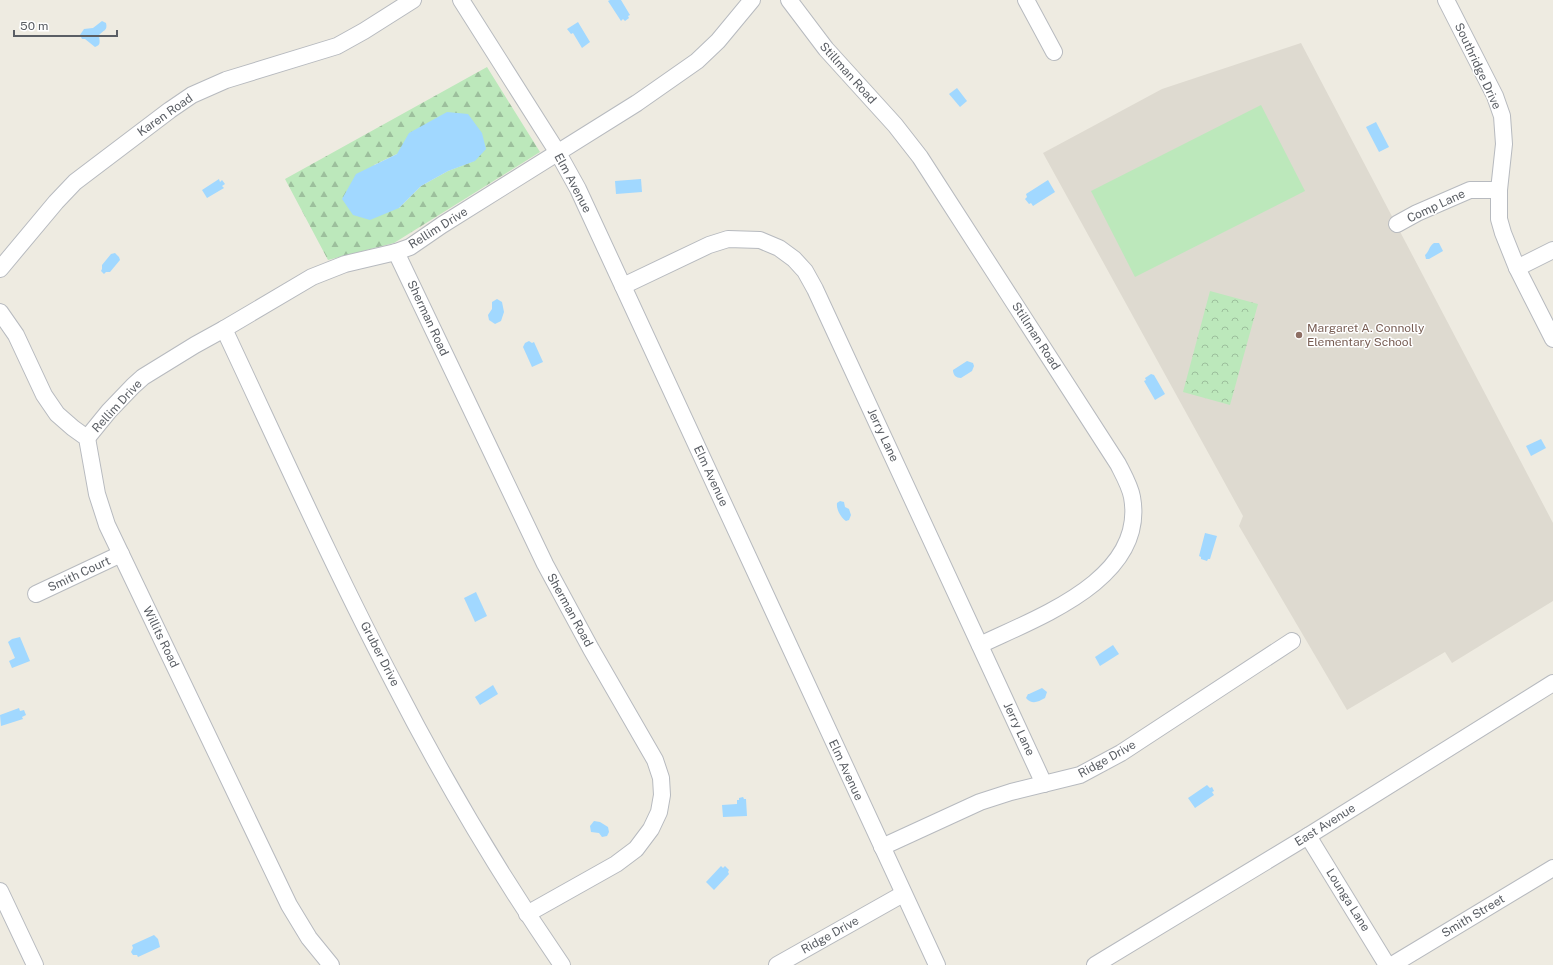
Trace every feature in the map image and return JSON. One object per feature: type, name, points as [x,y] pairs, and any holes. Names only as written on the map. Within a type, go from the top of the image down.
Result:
[{"type":"street","name":"Karen Road","points":[[0,269],[56,202],[75,182],[192,95],[226,80],[337,46],[413,0]]},
{"type":"street","name":"Elm Avenue","points":[[461,0],[558,153],[578,189],[936,965]]},
{"type":"street","name":"Rellim Drive","points":[[87,438],[109,411],[143,377],[195,345],[312,277],[345,264],[396,252],[410,247],[442,225],[637,103],[697,61],[718,42],[752,0]]},
{"type":"street","name":"Stillman Road","points":[[789,0],[826,49],[895,126],[920,157],[1118,464],[1132,496],[1134,518],[1131,535],[1119,558],[1102,577],[1076,596],[980,645]]},
{"type":"street","points":[[1026,0],[1054,52]]},
{"type":"street","name":"Southridge Drive","points":[[1446,0],[1495,96],[1502,116],[1504,144],[1499,190],[1499,220],[1517,268],[1553,339]]},
{"type":"street","name":"Comp Lane","points":[[1397,224],[1417,213],[1470,190],[1499,190]]},
{"type":"street","name":"Jerry Lane","points":[[623,286],[709,245],[728,239],[760,240],[779,248],[794,259],[805,271],[1044,784]]},
{"type":"street","points":[[1517,268],[1553,250]]},
{"type":"street","name":"Sherman Road","points":[[396,252],[545,564],[591,649],[655,760],[660,778],[662,795],[659,812],[651,829],[636,849],[616,864],[527,914]]},
{"type":"street","points":[[0,312],[16,335],[44,395],[57,414],[87,438]]},
{"type":"street","name":"Gruber Drive","points":[[224,329],[338,572],[395,686],[471,822],[527,914],[562,965]]},
{"type":"street","name":"Willits Road","points":[[87,438],[99,500],[106,525],[289,905],[309,938],[331,965]]},
{"type":"street","name":"Smith Court","points":[[36,594],[121,554]]},
{"type":"street","name":"Ridge Drive","points":[[882,847],[980,802],[1011,792],[1080,775],[1121,753],[1292,641]]},
{"type":"street","name":"East Avenue","points":[[1095,965],[1308,836],[1553,683]]},
{"type":"street","name":"Lounga Lane","points":[[1308,836],[1387,965]]},
{"type":"street","name":"Smith Street","points":[[1392,965],[1553,868]]},
{"type":"street","points":[[0,891],[35,965]]},
{"type":"street","name":"Ridge Drive","points":[[777,965],[903,894]]},
{"type":"shaded area","name":"Margaret A. Connolly Elementary School","points":[[1301,43],[1553,523],[1553,601],[1452,663],[1445,652],[1347,710],[1239,526],[1243,516],[1043,153],[1162,89]]},
{"type":"green space","points":[[487,67],[540,152],[394,243],[328,260],[285,179]],"holes":[[[397,154],[474,161],[448,171],[421,186],[399,208],[374,165]]]},
{"type":"green space","points":[[1261,105],[1305,191],[1135,277],[1091,191]]},
{"type":"green space","points":[[1210,291],[1258,304],[1230,405],[1183,392]]},
{"type":"water","points":[[621,0],[630,15],[628,16],[629,18],[625,21],[623,19],[621,21],[608,1]]},
{"type":"water","points":[[102,21],[106,23],[106,28],[99,35],[99,45],[95,47],[85,39],[82,39],[80,35],[84,29],[93,28]]},
{"type":"water","points":[[578,22],[590,42],[582,48],[573,33],[571,34],[567,29]]},
{"type":"water","points":[[957,88],[967,101],[960,107],[949,94]]},
{"type":"water","points":[[447,112],[468,114],[482,133],[486,149],[475,161],[448,171],[421,186],[399,208],[370,220],[353,215],[342,199],[356,174],[397,154],[409,133]]},
{"type":"water","points":[[1376,122],[1389,147],[1379,152],[1366,127]]},
{"type":"water","points":[[219,179],[220,182],[222,180],[225,184],[222,186],[224,188],[207,198],[202,190]]},
{"type":"water","points":[[641,179],[642,192],[616,194],[615,181]]},
{"type":"water","points":[[1048,180],[1055,192],[1033,206],[1031,203],[1029,204],[1025,199],[1027,197],[1026,194]]},
{"type":"water","points":[[1434,243],[1439,243],[1443,251],[1429,259],[1426,259],[1425,255]]},
{"type":"water","points":[[115,253],[120,260],[110,272],[106,272],[104,274],[101,271],[102,265],[111,254]]},
{"type":"water","points":[[497,299],[502,302],[504,312],[501,321],[495,324],[489,320],[488,315],[492,309],[492,302]]},
{"type":"water","points":[[529,341],[532,343],[534,342],[543,362],[532,367],[523,347],[525,343]]},
{"type":"water","points":[[967,361],[973,363],[974,366],[972,371],[961,378],[956,377],[953,370]]},
{"type":"water","points":[[1151,374],[1154,375],[1165,394],[1155,400],[1144,381],[1146,380],[1145,378]]},
{"type":"water","points":[[1541,439],[1546,448],[1531,456],[1526,446]]},
{"type":"water","points":[[840,501],[844,502],[845,507],[849,509],[851,515],[849,520],[846,521],[839,513],[837,503]]},
{"type":"water","points":[[1205,533],[1217,536],[1210,559],[1207,561],[1201,559],[1199,556]]},
{"type":"water","points":[[476,592],[487,616],[475,622],[464,598]]},
{"type":"water","points":[[20,637],[30,661],[12,668],[9,661],[15,658],[8,642],[12,639]]},
{"type":"water","points":[[1113,645],[1119,654],[1100,666],[1095,657]]},
{"type":"water","points":[[493,685],[498,694],[480,705],[475,697]]},
{"type":"water","points":[[1042,688],[1047,692],[1045,698],[1037,702],[1031,702],[1026,698],[1028,694]]},
{"type":"water","points":[[19,708],[20,711],[24,710],[26,715],[22,717],[23,719],[1,726],[0,715]]},
{"type":"water","points":[[1207,785],[1210,788],[1212,787],[1214,791],[1212,792],[1214,795],[1195,808],[1188,798]]},
{"type":"water","points":[[743,797],[746,799],[747,816],[723,817],[722,805],[737,804],[737,800]]},
{"type":"water","points":[[594,821],[600,822],[608,827],[609,832],[607,836],[602,837],[599,833],[591,832],[590,826]]},
{"type":"water","points":[[721,866],[723,868],[725,866],[729,870],[729,874],[714,890],[706,882]]},
{"type":"water","points":[[154,935],[158,939],[160,947],[138,957],[137,955],[133,955],[131,952],[133,948],[132,945]]},
{"type":"place","name":"Margaret A. Connolly Elementary School","points":[[1299,335]]}]
